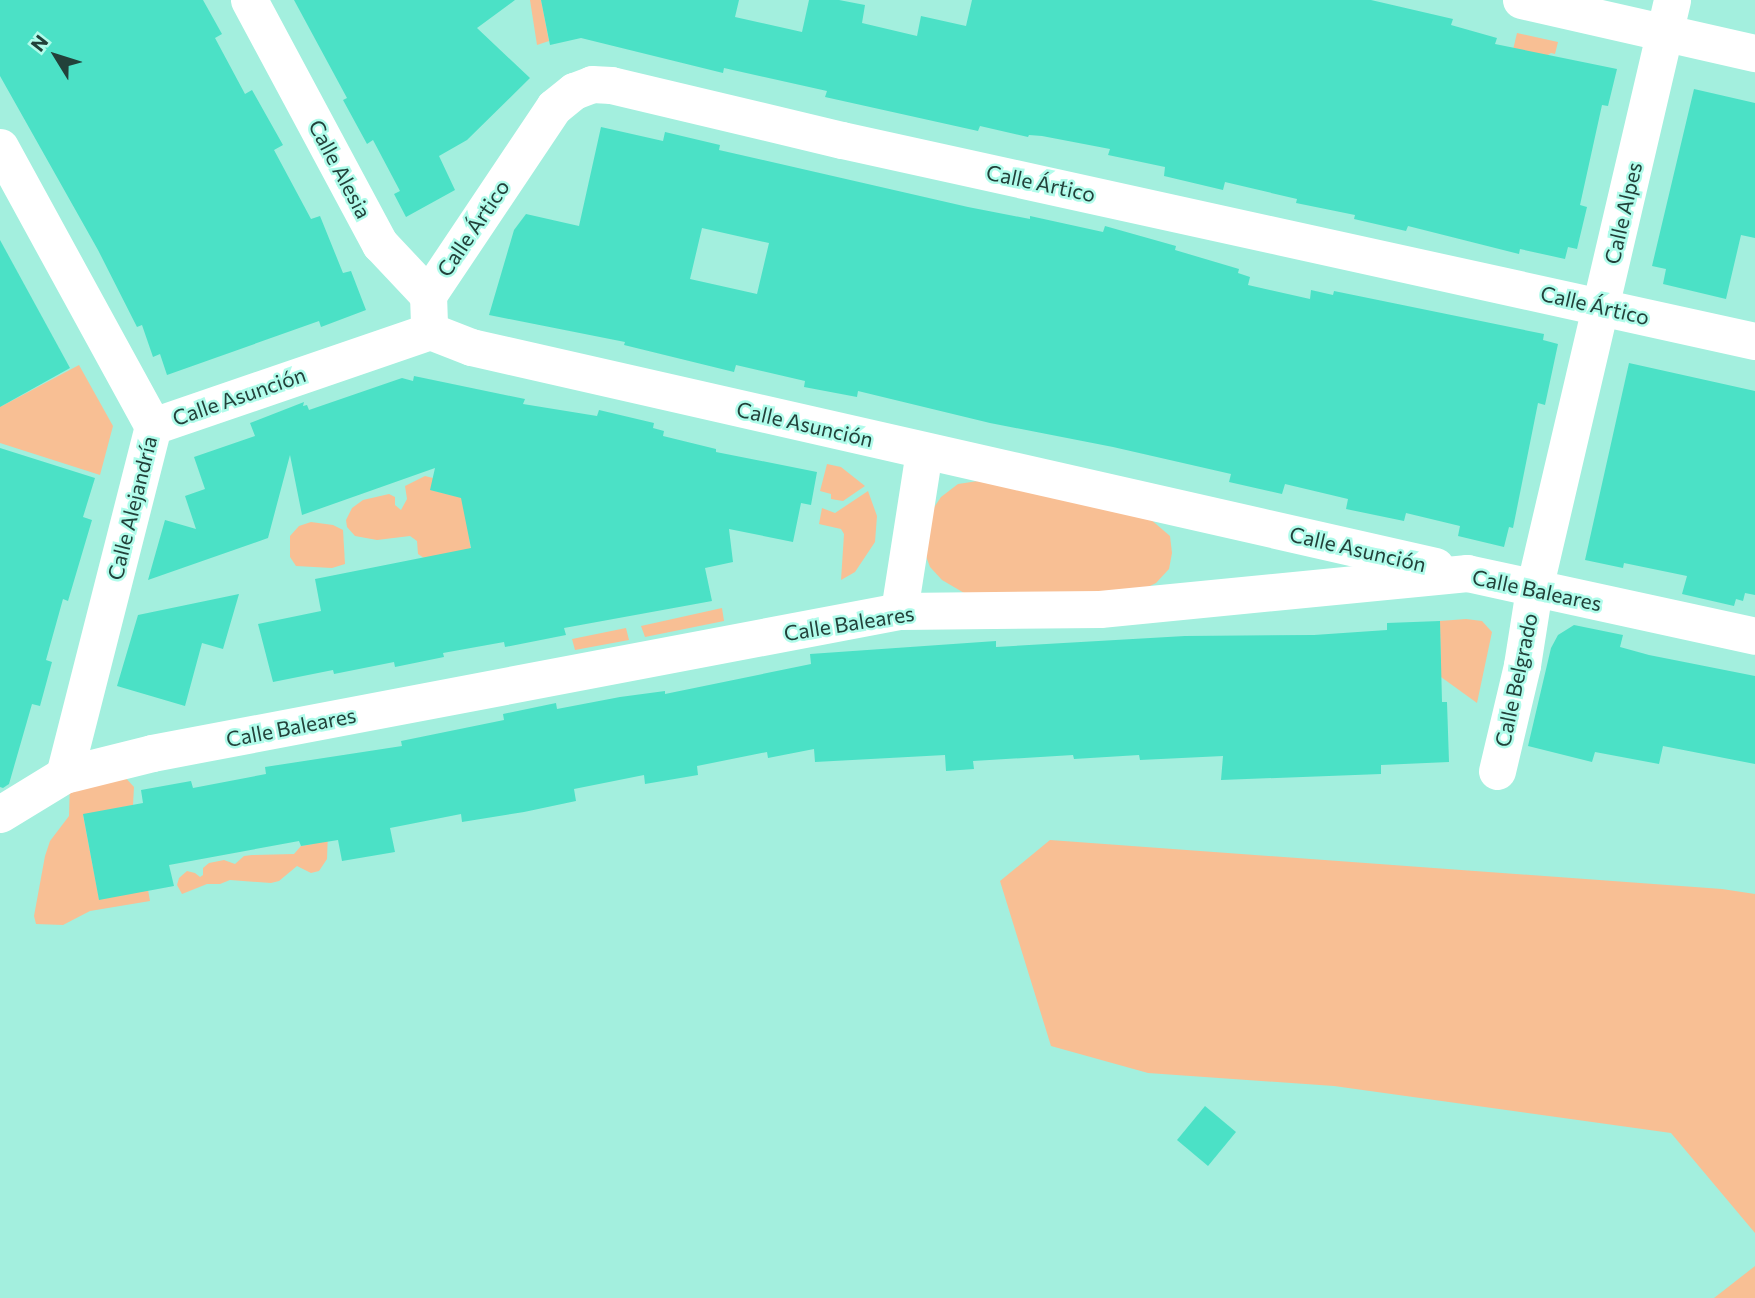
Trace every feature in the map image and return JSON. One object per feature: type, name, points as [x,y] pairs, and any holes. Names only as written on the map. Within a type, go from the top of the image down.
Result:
[{"type":"street","name":"Calle Alesia","points":[[249,0],[380,244],[428,295]]},
{"type":"street","points":[[1521,0],[1669,16],[1755,53]]},
{"type":"street","name":"Calle Alpes","points":[[1534,589],[1669,16]]},
{"type":"street","name":"Calle Ártico","points":[[428,295],[554,107],[573,91],[592,84],[611,85],[869,146],[1755,341]]},
{"type":"street","name":"Calle Alejandría","points":[[0,147],[153,426],[64,775]]},
{"type":"street","points":[[428,295],[430,331]]},
{"type":"street","name":"Calle Asunción","points":[[153,426],[430,331],[471,347],[1467,573]]},
{"type":"street","points":[[899,611],[924,451]]},
{"type":"street","name":"Calle Baleares","points":[[0,814],[64,775],[152,754],[899,611],[1100,610],[1467,573],[1755,636]]},
{"type":"street","name":"Calle Belgrado","points":[[1497,771],[1522,665],[1534,589]]},
{"type":"shaded area","points":[[530,0],[541,0],[549,41],[537,45]]},
{"type":"shaded area","points":[[1517,33],[1558,42],[1555,54],[1551,53],[1505,84]]},
{"type":"shaded area","points":[[79,365],[113,426],[100,475],[0,443],[0,402],[2,406]]},
{"type":"shaded area","points":[[827,464],[841,467],[865,486],[843,501],[831,499],[831,494],[820,491]]},
{"type":"shaded area","points":[[425,476],[433,478],[431,490],[499,507],[469,538],[472,556],[424,558],[418,554],[417,541],[410,536],[377,540],[355,536],[347,527],[346,520],[352,508],[363,500],[389,494],[395,497],[395,505],[401,510],[407,499],[405,486]]},
{"type":"shaded area","points":[[978,481],[1149,518],[1170,536],[1172,553],[1169,569],[1156,583],[1142,590],[971,597],[942,580],[930,567],[924,551],[929,515],[941,497],[958,484]]},
{"type":"shaded area","points":[[868,491],[877,516],[875,542],[855,572],[841,580],[844,534],[841,529],[819,524],[822,508],[835,513]]},
{"type":"shaded area","points":[[311,522],[333,525],[343,530],[345,564],[332,568],[296,566],[290,557],[290,536],[299,526]]},
{"type":"shaded area","points":[[722,608],[724,621],[645,637],[641,626]]},
{"type":"shaded area","points":[[1440,621],[1482,621],[1492,632],[1477,703],[1441,677]]},
{"type":"shaded area","points":[[626,628],[629,640],[575,650],[572,639]]},
{"type":"shaded area","points":[[123,775],[134,787],[133,805],[83,815],[99,899],[148,890],[150,901],[90,911],[63,925],[36,924],[34,916],[45,856],[50,841],[69,816],[70,781]]},
{"type":"shaded area","points":[[328,832],[327,859],[319,871],[311,873],[297,866],[279,881],[271,883],[230,880],[220,884],[207,884],[182,894],[177,885],[179,878],[187,871],[200,877],[203,875],[203,868],[209,863],[224,860],[235,864],[244,856],[294,854],[301,846],[313,844]]},
{"type":"shaded area","points":[[1050,840],[1722,889],[1755,894],[1755,1233],[1671,1133],[1334,1086],[1148,1073],[1051,1046],[1000,881]]},
{"type":"shaded area","points":[[1755,1266],[1755,1298],[1714,1298]]},
{"type":"building","points":[[0,0],[203,0],[222,34],[215,38],[245,94],[252,90],[283,145],[274,150],[311,219],[320,216],[343,273],[351,271],[366,310],[321,327],[319,321],[167,375],[160,354],[153,357],[142,325],[137,327],[98,250],[0,76]]},
{"type":"building","points":[[294,0],[515,0],[477,28],[530,78],[467,140],[439,156],[455,190],[406,217],[394,194],[400,191],[373,140],[367,144],[343,100],[347,98]]},
{"type":"building","points":[[541,0],[739,0],[735,17],[802,32],[809,0],[839,0],[865,5],[862,23],[917,36],[921,16],[966,26],[972,0],[1371,0],[1453,19],[1451,25],[1497,38],[1495,44],[1617,69],[1608,106],[1602,105],[1580,205],[1587,207],[1577,249],[1568,247],[1565,259],[1520,249],[1519,254],[1408,226],[1406,231],[1354,219],[1355,215],[1296,203],[1297,199],[1225,182],[1223,190],[1164,176],[1165,167],[1108,155],[1110,149],[1042,136],[1028,137],[980,126],[978,131],[825,97],[827,91],[724,68],[723,73],[581,38],[550,45]]},
{"type":"building","points":[[1694,89],[1755,103],[1755,238],[1741,235],[1726,299],[1663,284],[1666,269],[1652,266]]},
{"type":"building","points":[[601,127],[663,141],[665,132],[720,145],[719,150],[968,207],[1030,219],[1030,216],[1103,232],[1105,226],[1176,246],[1175,250],[1239,269],[1238,273],[1250,277],[1248,285],[1310,299],[1311,290],[1333,295],[1334,291],[1544,334],[1543,340],[1558,344],[1545,405],[1538,403],[1513,528],[1509,527],[1504,547],[1458,536],[1460,526],[1406,513],[1404,521],[1346,509],[1348,499],[1285,484],[1282,494],[1229,482],[1231,474],[1113,447],[990,423],[858,391],[857,397],[804,387],[805,381],[736,365],[734,372],[624,345],[625,342],[489,315],[514,230],[526,214],[579,226]],"holes":[[[702,228],[769,243],[757,294],[690,279]]]},
{"type":"building","points":[[0,240],[70,368],[0,407]]},
{"type":"building","points":[[1629,363],[1755,391],[1755,595],[1745,593],[1743,601],[1736,599],[1734,606],[1682,594],[1687,576],[1624,563],[1623,568],[1585,560]]},
{"type":"building","points":[[414,376],[525,399],[523,404],[597,416],[599,410],[654,423],[653,428],[664,431],[663,436],[716,449],[716,452],[817,472],[811,505],[801,503],[793,542],[729,529],[733,562],[705,568],[712,601],[564,628],[566,635],[505,647],[504,642],[443,653],[444,657],[395,667],[394,662],[273,682],[258,624],[321,611],[315,579],[471,548],[461,498],[430,490],[435,468],[302,515],[290,455],[268,538],[148,580],[165,520],[196,529],[185,496],[205,489],[194,457],[255,436],[250,423],[304,402],[303,406],[307,405],[309,410],[402,378],[413,381]]},
{"type":"building","points":[[0,448],[95,478],[83,517],[92,520],[68,601],[63,599],[46,660],[52,662],[40,706],[32,704],[9,784],[3,788],[0,787]]},
{"type":"building","points":[[239,594],[223,649],[202,643],[185,706],[117,686],[138,615]]},
{"type":"building","points":[[1440,621],[1442,702],[1447,702],[1449,762],[1381,765],[1381,774],[1221,780],[1223,756],[1140,760],[1139,755],[1074,759],[1073,755],[973,761],[974,769],[946,771],[945,755],[815,762],[814,749],[768,758],[767,752],[697,766],[698,775],[645,784],[644,775],[574,789],[576,801],[524,812],[462,822],[461,814],[390,828],[395,852],[342,861],[338,840],[301,846],[299,841],[169,865],[174,886],[99,900],[83,814],[143,803],[141,790],[191,781],[193,788],[266,774],[265,767],[402,746],[401,741],[504,720],[503,714],[556,703],[557,709],[620,697],[665,691],[665,694],[811,664],[810,654],[996,641],[996,647],[1185,636],[1314,635],[1387,630],[1387,623]]},
{"type":"building","points":[[1574,625],[1623,635],[1620,647],[1755,676],[1755,764],[1663,746],[1659,764],[1595,752],[1592,762],[1528,746],[1551,648],[1558,635]]},
{"type":"building","points":[[1205,1106],[1236,1132],[1208,1166],[1177,1140]]}]
